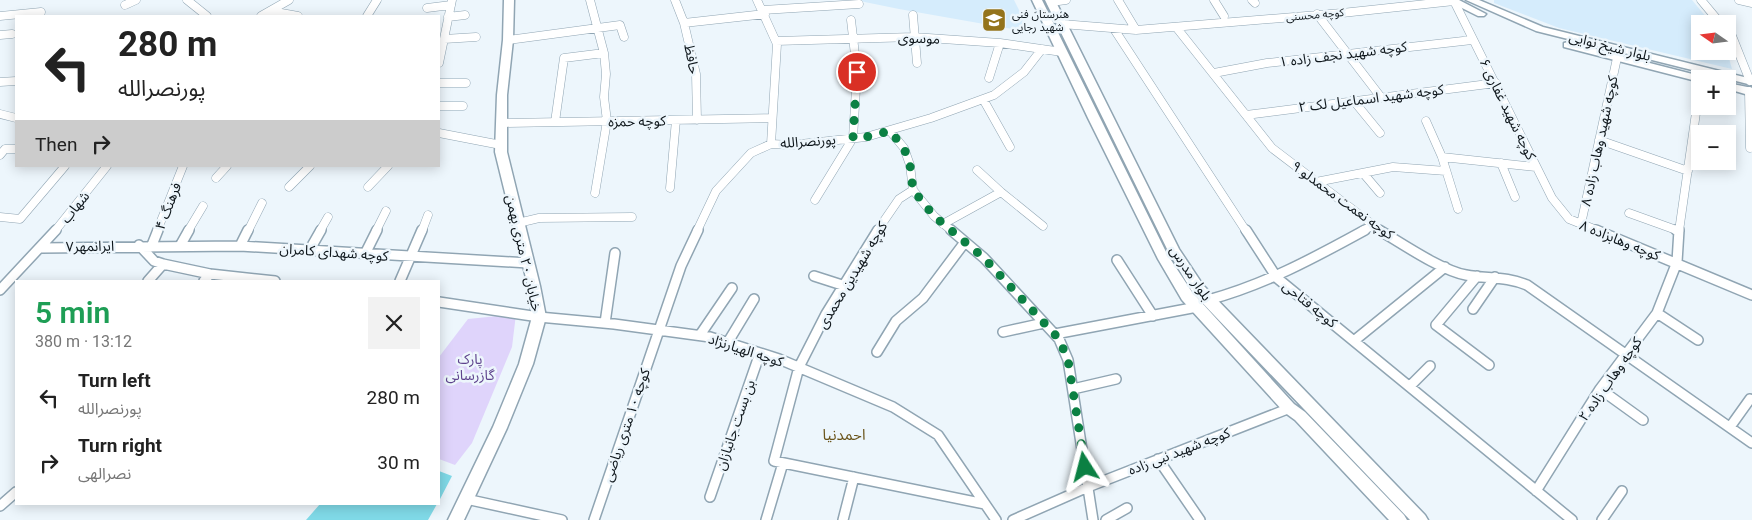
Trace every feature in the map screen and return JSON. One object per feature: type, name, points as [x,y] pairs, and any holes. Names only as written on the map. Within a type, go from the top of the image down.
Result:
[{"type":"main road","name":"خیابان ۲۰ متری بهمن","points":[[456,520],[500,428],[526,364],[539,318],[528,263],[508,186],[501,145],[502,94],[508,40],[509,0]]},
{"type":"main road","name":"بلوار مدرس","points":[[1037,0],[1162,256],[1187,296],[1203,304],[1420,520]]},
{"type":"main road","name":"بلوار شیخ نوایی","points":[[1471,0],[1540,29],[1750,87]]},
{"type":"main road","name":"بلوار مدرس","points":[[1050,1],[1174,251],[1198,289],[1203,304],[1290,408],[1300,416],[1399,520]]},
{"type":"main road","name":"بلوار شیخ نوایی","points":[[1452,1],[1540,37],[1691,77]]},
{"type":"main road","points":[[1736,86],[1750,87]]},
{"type":"street","points":[[125,5],[136,0]]},
{"type":"street","points":[[187,0],[206,15]]},
{"type":"street","points":[[263,15],[289,0]]},
{"type":"street","points":[[368,15],[377,0]]},
{"type":"street","points":[[590,0],[604,53],[607,121],[595,193]]},
{"type":"street","name":"حافظ","points":[[675,0],[684,23],[696,74],[697,120]]},
{"type":"street","points":[[757,0],[776,41],[771,144]]},
{"type":"street","points":[[1050,1],[1066,0]]},
{"type":"street","points":[[1118,0],[1136,30]]},
{"type":"street","points":[[1214,0],[1224,16]]},
{"type":"street","points":[[1701,0],[1714,15]]},
{"type":"street","points":[[1740,0],[1752,3]]},
{"type":"street","name":"کوچه محسنی","points":[[1062,24],[1136,30],[1452,1]]},
{"type":"street","name":"کوچه شهید غفاری ۶","points":[[1452,1],[1496,83],[1536,167],[1564,216]]},
{"type":"street","points":[[428,8],[451,3],[448,17],[443,26],[440,57]]},
{"type":"street","points":[[684,23],[764,12],[859,4]]},
{"type":"street","points":[[270,11],[292,15]]},
{"type":"street","points":[[0,16],[41,12]]},
{"type":"street","points":[[1317,14],[1380,96]]},
{"type":"street","points":[[448,17],[465,15]]},
{"type":"street","points":[[913,15],[918,63]]},
{"type":"street","points":[[814,200],[853,138],[857,88],[855,38],[851,20]]},
{"type":"street","points":[[508,40],[597,30],[620,25],[624,37]]},
{"type":"street","name":"کوچه نعمت محمدلو ۹","points":[[1176,27],[1272,148],[1372,226],[1445,267],[1464,274],[1513,279],[1527,285],[1752,443]]},
{"type":"street","name":"کوچه فتاحی","points":[[1114,29],[1278,278],[1572,520]]},
{"type":"street","points":[[0,35],[12,34]]},
{"type":"street","points":[[442,44],[476,36]]},
{"type":"street","name":"موسوی","points":[[776,41],[914,37],[1000,42],[1062,52]]},
{"type":"street","name":"کوچه شهید نجف زاده ۱","points":[[1214,73],[1267,63],[1472,40]]},
{"type":"street","points":[[989,78],[1000,42]]},
{"type":"street","points":[[1736,47],[1750,87],[1750,148]]},
{"type":"street","name":"پورنصرالله","points":[[659,330],[681,266],[716,191],[751,153],[771,144],[791,145],[866,137],[890,131],[983,99],[994,95],[1024,72],[1042,49]]},
{"type":"street","points":[[555,122],[564,58],[567,56],[604,53]]},
{"type":"street","name":"کوچه شهید وهاب زاده ۸","points":[[1580,224],[1617,58]]},
{"type":"street","points":[[0,82],[15,81]]},
{"type":"street","points":[[440,83],[466,83]]},
{"type":"street","name":"کوچه شهید اسماعیل لک ۲","points":[[1246,114],[1496,83]]},
{"type":"street","points":[[983,99],[1010,147]]},
{"type":"street","points":[[1352,100],[1380,133]]},
{"type":"street","points":[[440,106],[463,106]]},
{"type":"street","points":[[0,114],[15,118]]},
{"type":"street","points":[[1676,262],[1696,115]]},
{"type":"street","name":"کوچه حمزه","points":[[502,124],[772,118]]},
{"type":"street","points":[[670,188],[676,120]]},
{"type":"street","points":[[1426,121],[1442,157],[1458,209]]},
{"type":"street","points":[[890,131],[904,148],[910,165],[913,190],[934,216],[984,258],[1059,339],[1068,360],[1093,520]]},
{"type":"street","points":[[440,132],[501,145]]},
{"type":"street","points":[[1599,140],[1688,171]]},
{"type":"street","points":[[0,155],[5,149],[15,149]]},
{"type":"street","points":[[1442,157],[1536,167]]},
{"type":"street","points":[[1501,163],[1514,197]]},
{"type":"street","points":[[0,217],[20,219],[64,167]]},
{"type":"street","name":"شهاب","points":[[0,290],[41,248],[106,167]]},
{"type":"street","name":"فرهنگ ۴","points":[[152,245],[183,167]]},
{"type":"street","points":[[216,178],[226,167]]},
{"type":"street","points":[[289,187],[309,167]]},
{"type":"street","points":[[368,187],[387,167]]},
{"type":"street","points":[[1316,182],[1393,167],[1446,171]]},
{"type":"street","points":[[977,170],[1043,226]]},
{"type":"street","points":[[1363,173],[1380,192]]},
{"type":"street","name":"کوچه شهیدین محمدی","points":[[783,463],[774,461],[799,367],[842,285],[899,199],[913,190]]},
{"type":"street","points":[[943,224],[1001,192]]},
{"type":"street","points":[[240,246],[262,203]]},
{"type":"street","points":[[180,246],[203,206]]},
{"type":"street","points":[[365,254],[386,211]]},
{"type":"street","points":[[1629,213],[1679,231]]},
{"type":"street","points":[[400,280],[412,257],[428,215]]},
{"type":"street","name":"کوچه وهابزاده ۸","points":[[1564,216],[1752,295]]},
{"type":"street","points":[[309,251],[328,217]]},
{"type":"street","points":[[518,224],[539,218],[632,217]]},
{"type":"street","points":[[1054,334],[1153,316],[1237,294],[1278,278],[1372,226]]},
{"type":"street","points":[[877,352],[896,320],[922,298],[966,242]]},
{"type":"street","points":[[139,245],[154,261],[164,264],[210,274],[265,280]]},
{"type":"street","name":"ایرانمهر۷","points":[[41,248],[139,245]]},
{"type":"street","name":"کوچه شهدای کامران","points":[[139,245],[240,246],[528,263]]},
{"type":"street","points":[[605,323],[615,253]]},
{"type":"street","points":[[1117,260],[1153,316]]},
{"type":"street","name":"کوچه وهاب زاده ۲","points":[[1536,491],[1600,389],[1657,313],[1676,262]]},
{"type":"street","points":[[149,280],[164,264]]},
{"type":"street","points":[[1355,340],[1390,314],[1445,267]]},
{"type":"street","points":[[205,280],[210,274]]},
{"type":"street","points":[[814,276],[842,285]]},
{"type":"street","points":[[1478,276],[1436,325],[1489,365]]},
{"type":"street","points":[[1473,309],[1495,277]]},
{"type":"street","points":[[700,335],[732,288]]},
{"type":"street","points":[[728,342],[754,299]]},
{"type":"street","name":"کوچه الهیارنژاد","points":[[440,302],[539,318],[605,323],[700,335],[728,342],[799,367],[893,407],[938,435],[985,504]]},
{"type":"street","points":[[1657,313],[1698,340]]},
{"type":"street","points":[[1003,332],[1044,323]]},
{"type":"street","name":"کوچه ۱۰ متری ریاضی","points":[[594,520],[659,330]]},
{"type":"street","name":"بن بست جانبازان","points":[[710,497],[760,353]]},
{"type":"street","points":[[1410,386],[1430,366]]},
{"type":"street","points":[[1073,389],[1116,379]]},
{"type":"street","points":[[1600,389],[1643,420]]},
{"type":"street","points":[[1730,427],[1750,399]]},
{"type":"street","name":"کوچه شهید نبی زاده","points":[[1013,520],[1088,487],[1290,408]]},
{"type":"street","points":[[1158,459],[1200,520]]},
{"type":"street","points":[[766,520],[783,463],[985,504],[996,520]]},
{"type":"street","points":[[843,520],[854,477]]},
{"type":"street","points":[[1602,520],[1622,491]]},
{"type":"street","points":[[0,506],[15,493]]},
{"type":"street","points":[[466,499],[562,520]]},
{"type":"street","points":[[1106,520],[1127,508]]},
{"type":"shaded area","name":"هنرستان فنی شهید رجایی","points":[[855,0],[1014,0],[1030,32],[899,9]]},
{"type":"shaded area","points":[[1494,0],[1692,0],[1704,15],[1691,15],[1691,59],[1559,28],[1494,3]]},
{"type":"shaded area","points":[[1694,60],[1730,60],[1732,69]]},
{"type":"green space","name":"پارک گازرسانی","points":[[516,314],[512,347],[472,443],[455,465],[440,459],[440,356],[468,319]]},
{"type":"building","points":[[440,471],[452,476],[440,499]]},
{"type":"building","points":[[319,505],[436,505],[428,520],[306,520]]},
{"type":"place","name":"هنرستان فنی شهید رجایی","points":[[994,20]]},
{"type":"district","name":"احمدنیا","points":[[844,435]]},
{"type":"route","points":[[857,72],[853,138],[890,131],[904,148],[910,165],[913,190],[934,216],[984,258],[1059,339],[1068,360],[1085,467]]}]
